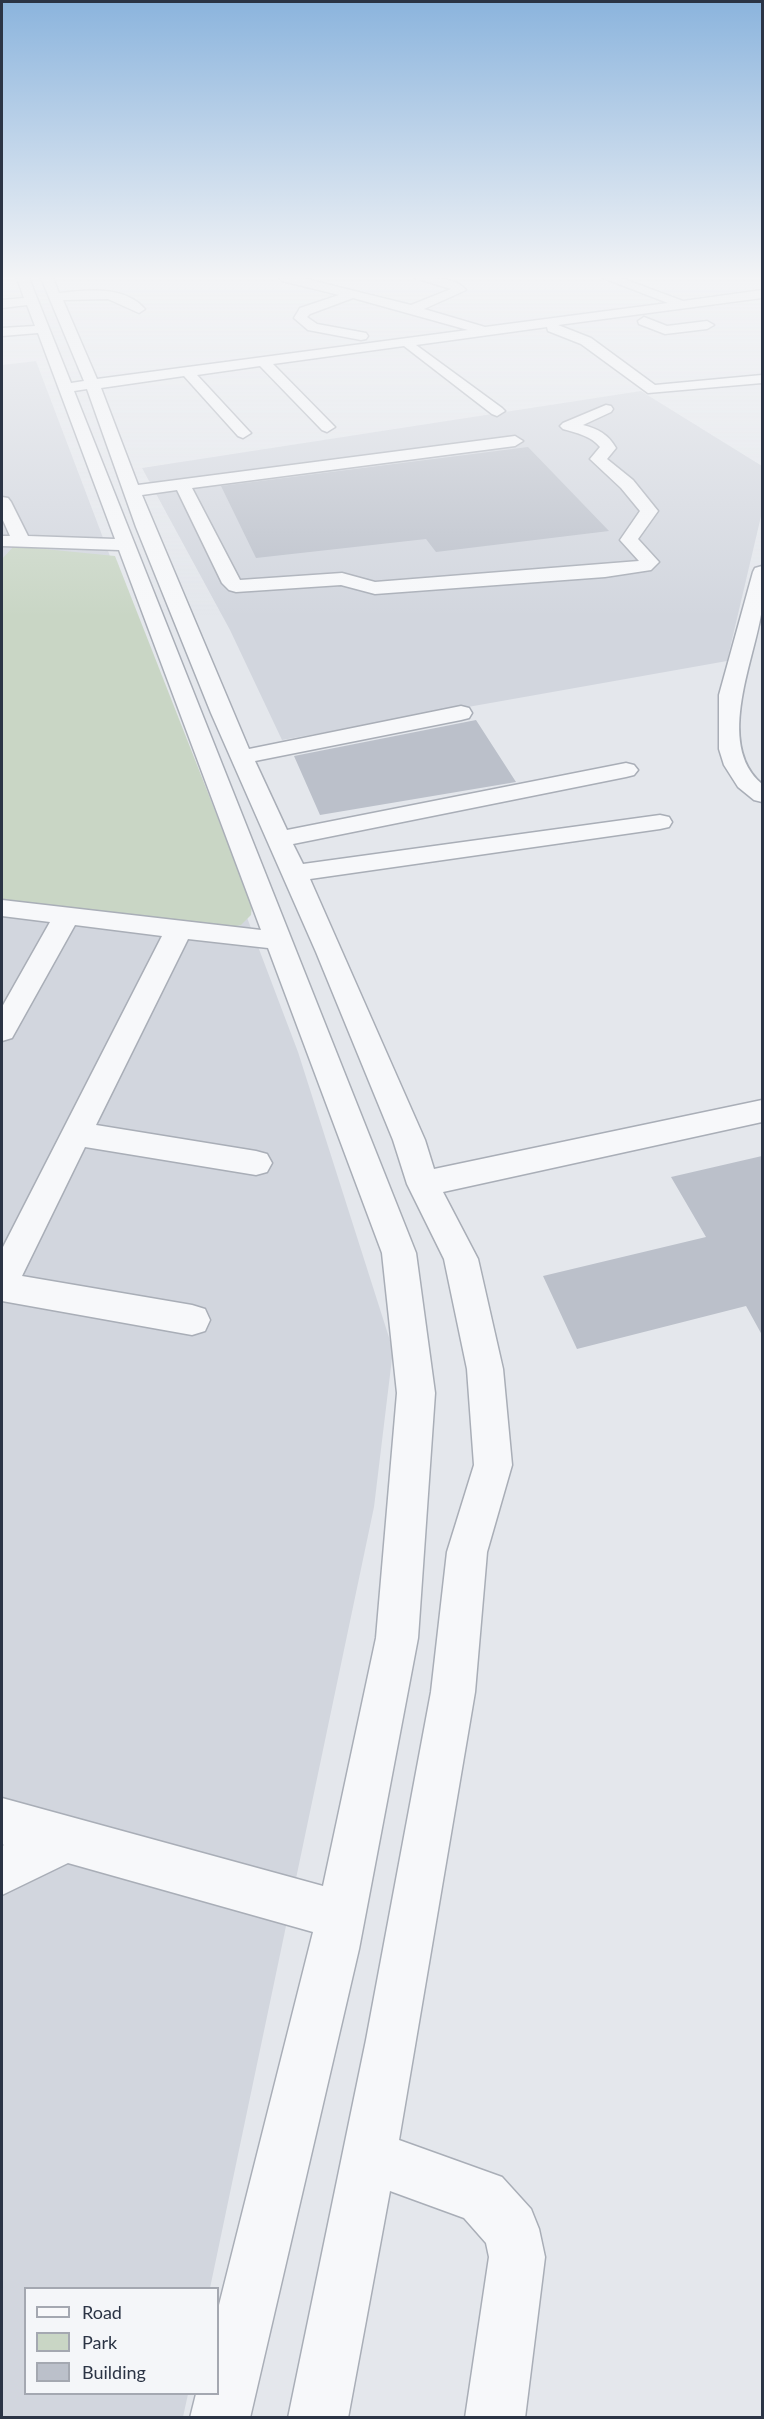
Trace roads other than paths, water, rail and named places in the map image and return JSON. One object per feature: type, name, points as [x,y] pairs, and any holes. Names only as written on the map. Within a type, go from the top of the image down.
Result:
[{"type":"street","points":[[81,391],[132,491],[279,941],[399,1253],[416,1393],[397,1638],[341,1916],[219,2418]]},
{"type":"street","points":[[81,391],[126,545],[189,670],[242,757],[274,799],[279,839],[409,1140],[423,1184],[461,1259],[484,1369],[493,1466],[467,1552],[453,1692],[370,2156],[318,2418]]},
{"type":"street","points":[[204,391],[243,433]]},
{"type":"street","points":[[291,391],[327,427]]},
{"type":"street","points":[[470,391],[497,411]]},
{"type":"street","points":[[182,484],[231,583],[236,586],[342,579],[375,588],[605,571],[644,566],[650,562],[629,540],[649,511],[627,484],[598,459],[608,448],[604,440],[597,435],[568,426],[606,409]]},
{"type":"street","points":[[132,491],[515,441]]},
{"type":"street","points":[[2,502],[22,542]]},
{"type":"street","points":[[2,541],[126,545]]},
{"type":"street","points":[[762,572],[730,695],[730,749],[735,765],[746,782],[762,795]]},
{"type":"street","points":[[242,757],[461,713]]},
{"type":"street","points":[[279,839],[626,770]]},
{"type":"street","points":[[295,873],[660,822]]},
{"type":"street","points":[[2,908],[279,941]]},
{"type":"street","points":[[2,1031],[66,917]]},
{"type":"street","points":[[2,1282],[179,929]]},
{"type":"street","points":[[423,1184],[762,1111]]},
{"type":"street","points":[[76,1134],[256,1163]]},
{"type":"street","points":[[2,1287],[192,1320]]},
{"type":"street","points":[[2,1821],[341,1916]]},
{"type":"street","points":[[2,1871],[66,1839]]},
{"type":"street","points":[[370,2156],[482,2197],[511,2229],[517,2257],[495,2418]]}]
